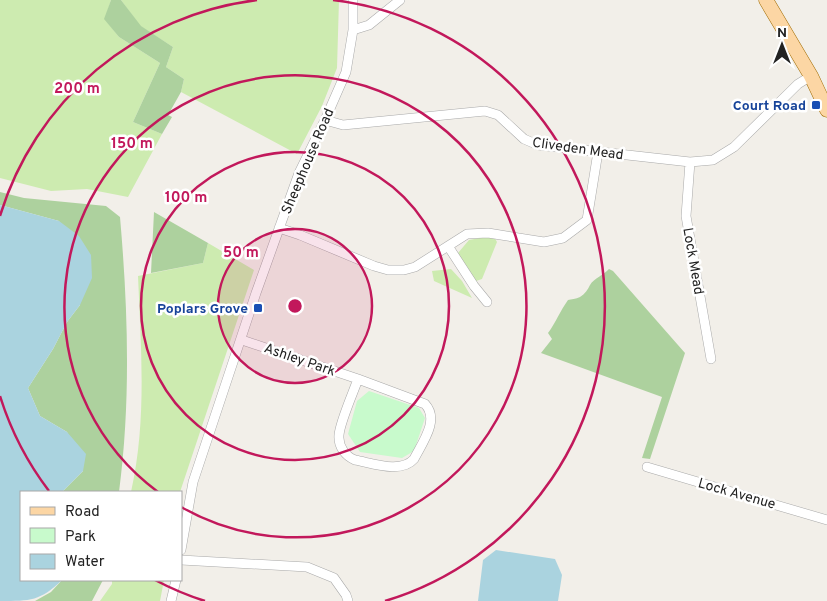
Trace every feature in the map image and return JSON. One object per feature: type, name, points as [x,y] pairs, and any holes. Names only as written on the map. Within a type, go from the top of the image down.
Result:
[{"type":"main road","points":[[766,0],[826,101]]},
{"type":"street","name":"Sheephouse Road","points":[[182,544],[193,482],[279,228],[299,173],[346,72],[353,30],[353,0]]},
{"type":"street","points":[[353,30],[369,25],[400,0]]},
{"type":"street","name":"Cliveden Mead","points":[[325,120],[343,125],[485,111],[498,115],[524,139],[538,145],[690,162],[713,160],[734,147],[798,84],[811,76]]},
{"type":"street","points":[[279,228],[388,270],[404,270],[416,267],[468,234],[488,233],[544,242],[563,238],[587,220],[598,152]]},
{"type":"street","name":"Lock Mead","points":[[690,162],[686,216],[711,359]]},
{"type":"street","points":[[448,246],[474,286],[487,302]]},
{"type":"street","name":"Ashley Park","points":[[242,340],[358,379],[425,404],[432,416],[429,428],[411,463],[394,466],[355,460],[342,450],[339,434],[358,379]]},
{"type":"street","name":"Lock Avenue","points":[[647,467],[827,520]]},
{"type":"street","points":[[182,560],[307,567],[334,578],[348,601]]},
{"type":"street","points":[[171,601],[176,581]]},
{"type":"green space","points":[[0,0],[111,0],[105,19],[119,37],[160,63],[133,122],[162,134],[128,197],[87,189],[51,191],[0,178]]},
{"type":"green space","points":[[111,0],[121,0],[141,26],[173,47],[166,67],[184,79],[181,92],[168,115],[172,117],[162,134],[133,122],[160,63],[119,37],[104,19]]},
{"type":"green space","points":[[121,0],[339,0],[337,68],[322,106],[297,154],[181,92],[184,79],[166,67],[173,47],[140,26]]},
{"type":"green space","points":[[0,192],[24,198],[106,206],[120,217],[125,286],[127,389],[119,491],[63,491],[83,471],[67,432],[40,416],[28,388],[53,349],[67,322],[80,305],[59,221],[0,205]]},
{"type":"green space","points":[[154,212],[208,243],[203,263],[151,273]]},
{"type":"green space","points":[[494,237],[497,242],[482,279],[476,281],[471,278],[458,253],[469,240]]},
{"type":"green space","points":[[208,243],[254,270],[180,491],[131,491],[139,438],[142,384],[138,276],[203,263]]},
{"type":"green space","points":[[451,269],[462,281],[472,298],[434,281],[432,271]]},
{"type":"green space","points":[[609,269],[613,271],[685,353],[650,459],[642,458],[662,397],[541,353],[552,339],[548,333],[568,300],[582,296],[596,278]]},
{"type":"green space","points":[[369,391],[419,408],[425,418],[414,451],[402,458],[360,452],[348,434],[357,401]]},
{"type":"green space","points":[[61,581],[102,581],[92,601],[35,601],[51,592]]},
{"type":"green space","points":[[112,581],[164,581],[160,601],[100,601],[112,584]]},
{"type":"water","points":[[0,205],[59,221],[79,236],[91,255],[92,278],[80,305],[67,322],[53,349],[28,388],[40,416],[67,432],[86,454],[83,471],[63,491],[20,491],[20,581],[61,581],[41,596],[20,601],[0,601]]},
{"type":"water","points":[[496,550],[555,559],[562,575],[558,601],[478,601],[483,560]]},
{"type":"place","name":"Court Road","points":[[816,105]]},
{"type":"place","name":"Poplars Grove","points":[[258,308]]}]
